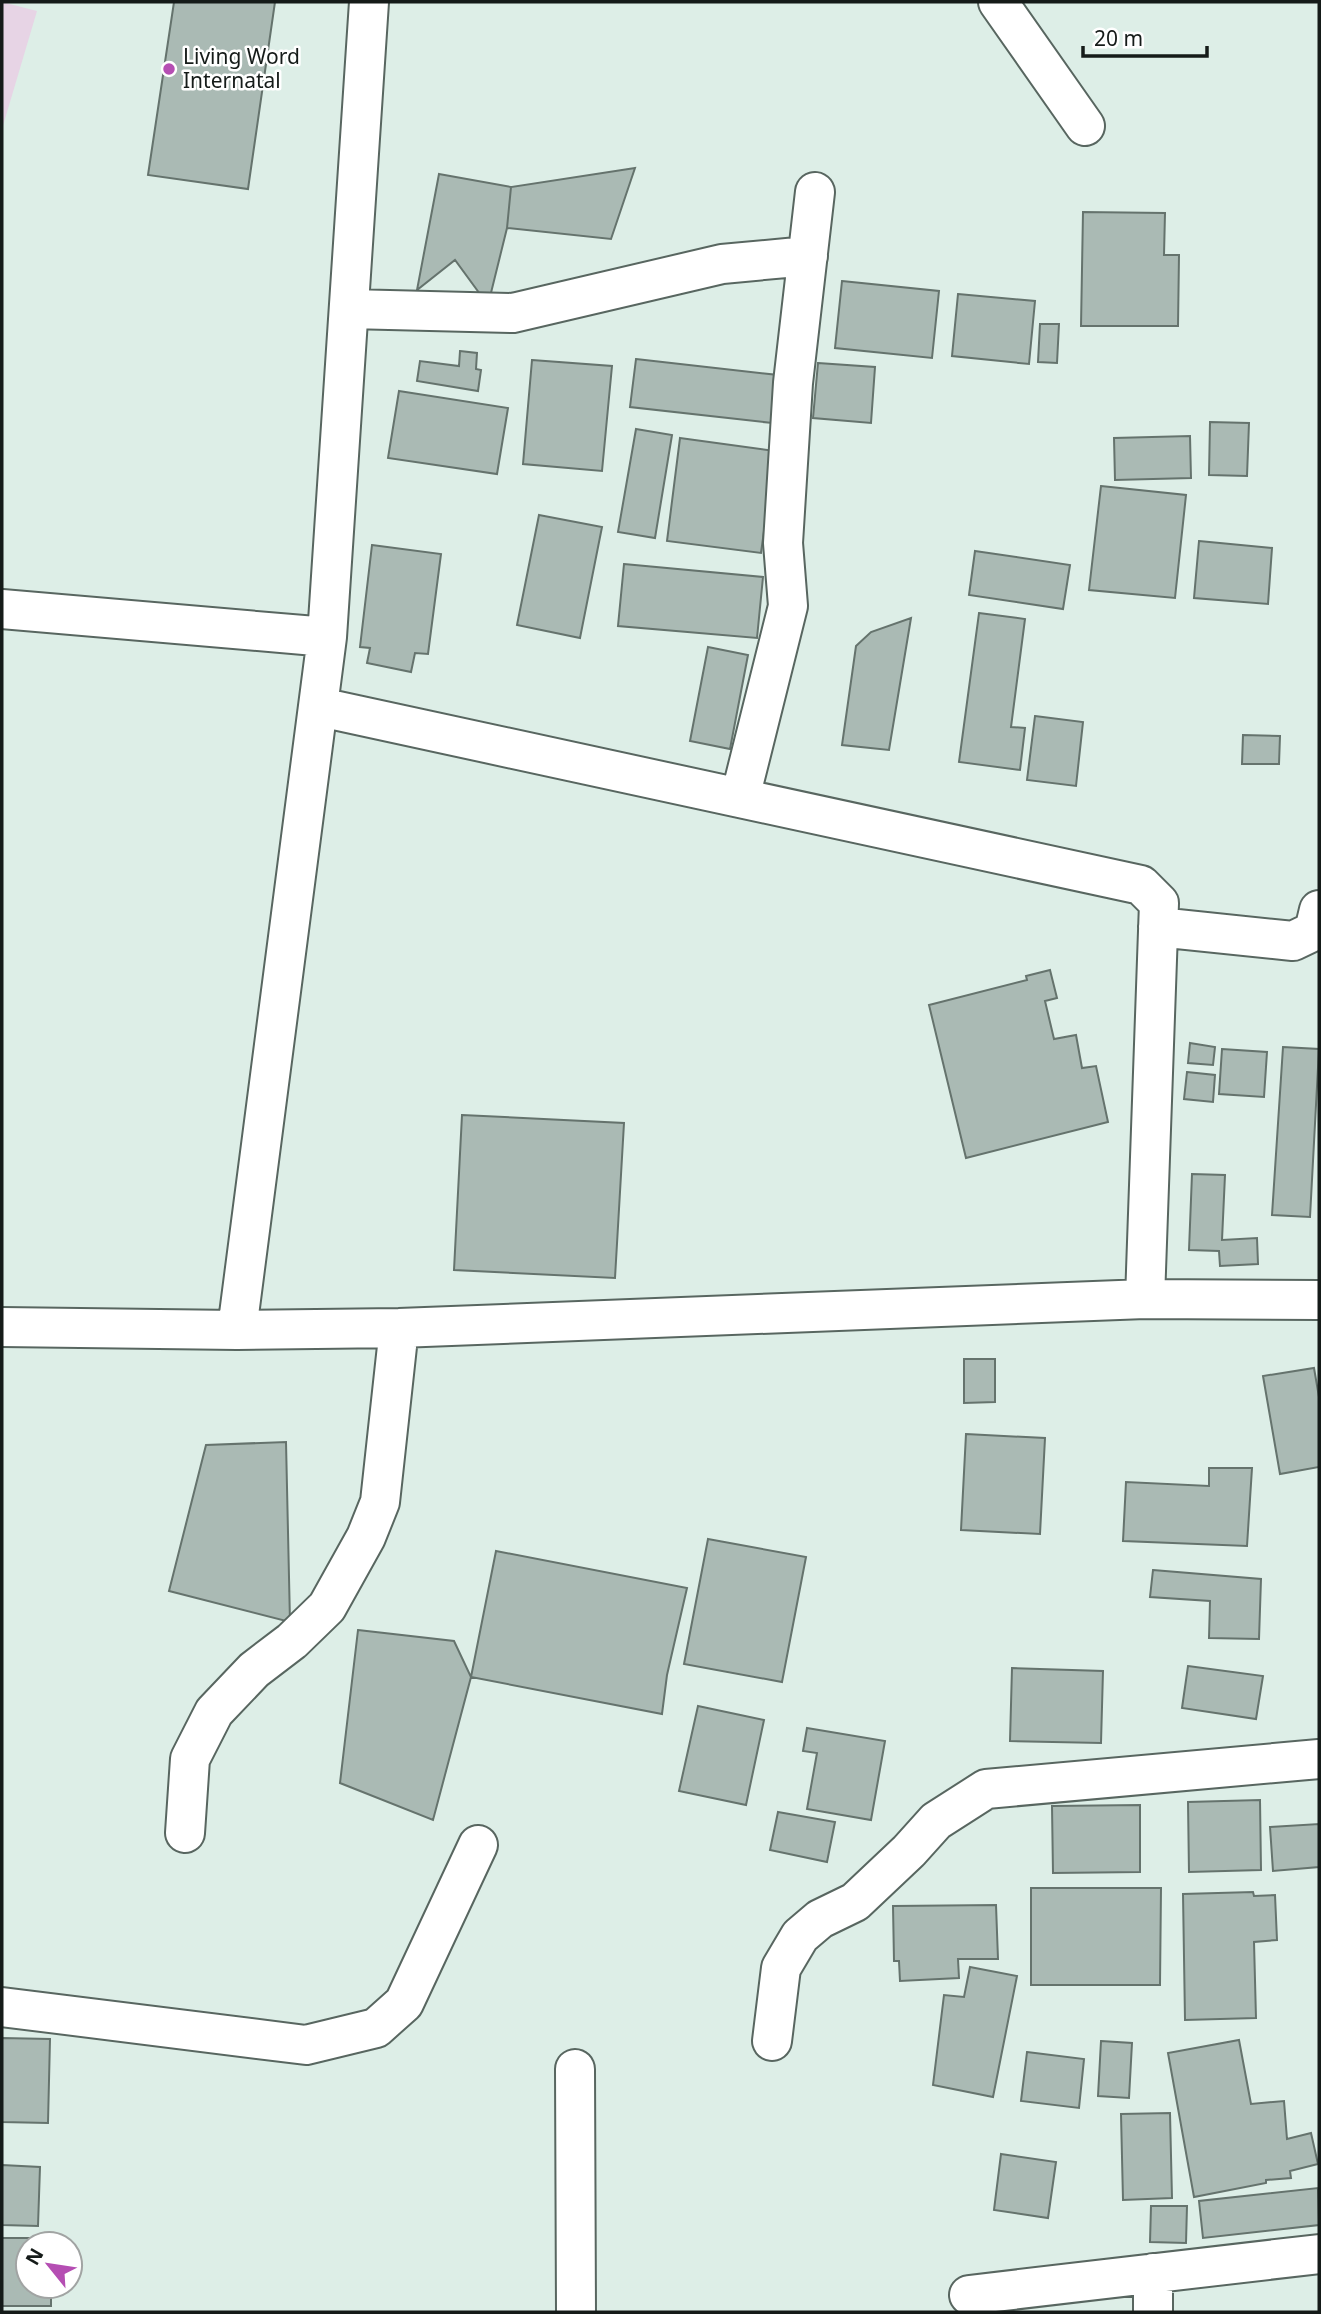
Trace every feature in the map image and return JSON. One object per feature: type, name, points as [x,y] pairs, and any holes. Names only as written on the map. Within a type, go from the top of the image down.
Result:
[{"type":"street","points":[[237,1330],[327,637],[369,2]]},
{"type":"street","points":[[998,2],[1085,126]]},
{"type":"street","points":[[740,798],[788,606],[783,543],[793,383],[815,192]]},
{"type":"street","points":[[349,309],[513,313],[722,264],[808,256]]},
{"type":"street","points":[[2,609],[327,637]]},
{"type":"street","points":[[320,707],[1141,885],[1159,903],[1145,1298]]},
{"type":"street","points":[[1158,927],[1293,941],[1314,931],[1319,915]]},
{"type":"street","points":[[2,1327],[237,1330],[399,1328],[1145,1298],[1319,1300]]},
{"type":"street","points":[[185,1833],[190,1759],[214,1712],[254,1670],[292,1641],[327,1607],[366,1537],[380,1502],[399,1328]]},
{"type":"street","points":[[772,2041],[781,1968],[800,1936],[820,1919],[855,1902],[909,1851],[936,1821],[986,1789],[1319,1759]]},
{"type":"street","points":[[2,2007],[306,2045],[376,2028],[404,2003],[478,1845]]},
{"type":"street","points":[[575,2069],[576,2312]]},
{"type":"street","points":[[969,2295],[1319,2253]]},
{"type":"street","points":[[1153,2273],[1153,2312]]},
{"type":"shaded area","points":[[2,2],[37,11],[2,129]]},
{"type":"building","points":[[174,2],[275,2],[248,189],[148,175]]},
{"type":"building","points":[[635,168],[611,239],[507,228],[511,187]]},
{"type":"building","points":[[439,174],[511,187],[507,228],[488,305],[455,260],[417,290]]},
{"type":"building","points":[[1083,212],[1165,213],[1164,255],[1179,255],[1178,326],[1081,326]]},
{"type":"building","points":[[842,281],[939,291],[932,358],[835,348]]},
{"type":"building","points":[[958,294],[1035,301],[1029,364],[952,356]]},
{"type":"building","points":[[1040,324],[1059,324],[1057,363],[1038,362]]},
{"type":"building","points":[[460,351],[477,353],[476,369],[481,370],[478,391],[417,381],[420,361],[459,366]]},
{"type":"building","points":[[636,359],[778,375],[772,423],[630,407]]},
{"type":"building","points":[[532,360],[612,366],[602,471],[523,464]]},
{"type":"building","points":[[818,363],[875,367],[871,423],[813,418]]},
{"type":"building","points":[[399,391],[508,408],[497,474],[388,458]]},
{"type":"building","points":[[1210,422],[1249,423],[1247,476],[1209,475]]},
{"type":"building","points":[[636,429],[672,435],[655,538],[618,532]]},
{"type":"building","points":[[1190,436],[1191,478],[1115,480],[1114,438]]},
{"type":"building","points":[[680,438],[775,451],[761,553],[667,541]]},
{"type":"building","points":[[1101,486],[1186,495],[1175,598],[1089,590]]},
{"type":"building","points":[[539,515],[602,527],[580,638],[517,625]]},
{"type":"building","points":[[1199,541],[1272,548],[1268,604],[1194,598]]},
{"type":"building","points":[[372,545],[441,554],[428,654],[415,653],[411,672],[367,663],[370,648],[360,647]]},
{"type":"building","points":[[975,551],[1070,565],[1063,609],[969,595]]},
{"type":"building","points":[[624,564],[763,577],[757,638],[618,626]]},
{"type":"building","points":[[979,613],[1025,619],[1011,727],[1025,728],[1020,770],[959,762]]},
{"type":"building","points":[[911,618],[889,750],[842,745],[856,646],[871,632]]},
{"type":"building","points":[[708,647],[748,655],[730,749],[690,741]]},
{"type":"building","points":[[1035,716],[1083,722],[1076,786],[1027,780]]},
{"type":"building","points":[[1243,735],[1280,736],[1279,764],[1242,764]]},
{"type":"building","points":[[1050,970],[1057,998],[1045,1001],[1054,1039],[1076,1035],[1082,1068],[1096,1066],[1108,1122],[966,1158],[929,1005],[1027,980],[1026,976]]},
{"type":"building","points":[[1190,1043],[1215,1047],[1213,1065],[1188,1063]]},
{"type":"building","points":[[1283,1047],[1319,1049],[1310,1217],[1272,1215]]},
{"type":"building","points":[[1222,1049],[1267,1052],[1264,1097],[1219,1094]]},
{"type":"building","points":[[1187,1072],[1215,1075],[1213,1102],[1184,1099]]},
{"type":"building","points":[[462,1115],[624,1123],[615,1278],[454,1270]]},
{"type":"building","points":[[1192,1174],[1225,1175],[1222,1240],[1257,1238],[1258,1264],[1220,1266],[1219,1251],[1189,1250]]},
{"type":"building","points":[[964,1359],[995,1359],[995,1402],[964,1403]]},
{"type":"building","points":[[1314,1368],[1319,1397],[1319,1467],[1280,1474],[1263,1376]]},
{"type":"building","points":[[966,1434],[1045,1438],[1040,1534],[961,1530]]},
{"type":"building","points":[[286,1442],[290,1622],[169,1591],[206,1445]]},
{"type":"building","points":[[1209,1468],[1252,1468],[1247,1546],[1123,1541],[1126,1482],[1209,1486]]},
{"type":"building","points":[[708,1539],[806,1557],[782,1682],[684,1664]]},
{"type":"building","points":[[496,1551],[687,1588],[667,1675],[662,1714],[471,1677]]},
{"type":"building","points":[[1153,1570],[1261,1579],[1259,1639],[1209,1638],[1210,1601],[1150,1597]]},
{"type":"building","points":[[358,1630],[454,1641],[471,1677],[433,1820],[340,1783]]},
{"type":"building","points":[[1188,1666],[1263,1676],[1256,1719],[1182,1708]]},
{"type":"building","points":[[1012,1668],[1103,1671],[1101,1743],[1010,1741]]},
{"type":"building","points":[[698,1706],[764,1720],[746,1805],[679,1791]]},
{"type":"building","points":[[807,1728],[885,1741],[871,1820],[807,1809],[817,1753],[803,1751]]},
{"type":"building","points":[[1260,1800],[1261,1870],[1189,1872],[1188,1802]]},
{"type":"building","points":[[1140,1805],[1140,1872],[1053,1873],[1052,1806]]},
{"type":"building","points":[[778,1812],[835,1822],[827,1862],[770,1850]]},
{"type":"building","points":[[1319,1824],[1319,1867],[1273,1871],[1270,1827]]},
{"type":"building","points":[[1031,1888],[1161,1888],[1160,1985],[1031,1985]]},
{"type":"building","points":[[1253,1892],[1254,1896],[1275,1895],[1277,1940],[1254,1942],[1256,2018],[1185,2020],[1183,1894]]},
{"type":"building","points":[[996,1905],[998,1959],[958,1959],[959,1978],[900,1981],[899,1961],[894,1961],[893,1906]]},
{"type":"building","points":[[970,1967],[1017,1976],[993,2097],[933,2085],[944,1995],[964,1997]]},
{"type":"building","points":[[2,2038],[50,2039],[48,2123],[2,2122]]},
{"type":"building","points":[[1239,2040],[1251,2104],[1284,2101],[1287,2139],[1311,2133],[1318,2164],[1290,2171],[1291,2178],[1266,2180],[1266,2183],[1194,2197],[1168,2053]]},
{"type":"building","points":[[1101,2041],[1132,2043],[1129,2098],[1098,2096]]},
{"type":"building","points":[[1027,2052],[1084,2059],[1079,2108],[1021,2101]]},
{"type":"building","points":[[1170,2113],[1172,2198],[1123,2200],[1121,2114]]},
{"type":"building","points":[[1001,2154],[1056,2162],[1048,2218],[994,2210]]},
{"type":"building","points":[[2,2165],[40,2167],[38,2226],[2,2225]]},
{"type":"building","points":[[1318,2188],[1319,2225],[1203,2238],[1199,2201]]},
{"type":"building","points":[[1151,2206],[1187,2206],[1186,2243],[1150,2242]]},
{"type":"building","points":[[2,2238],[14,2238],[14,2300],[51,2300],[51,2306],[2,2306]]},
{"type":"place","name":"Living Word Internatal","points":[[169,69]]}]
